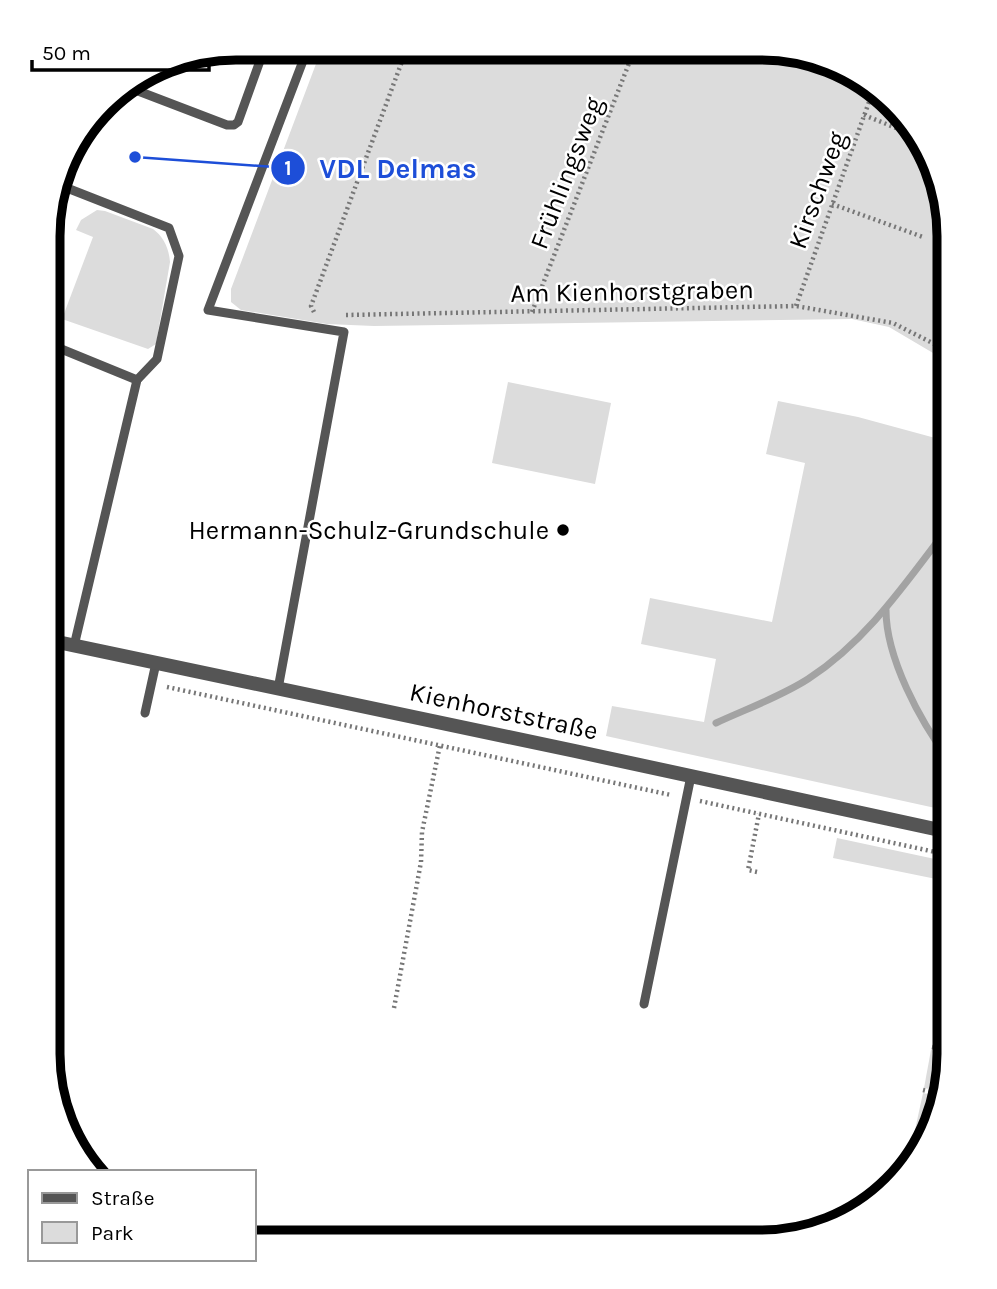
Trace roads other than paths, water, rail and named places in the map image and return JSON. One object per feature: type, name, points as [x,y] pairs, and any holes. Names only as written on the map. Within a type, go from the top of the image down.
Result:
[{"type":"street","name":"Kienhorststraße","points":[[60,643],[937,829]]},
{"type":"lane","points":[[136,90],[227,125],[234,125],[238,122],[260,60]]},
{"type":"lane","points":[[278,688],[344,332],[208,310],[303,60]]},
{"type":"lane","points":[[65,192],[67,188],[169,228],[179,256],[157,359],[137,380],[74,646]]},
{"type":"lane","points":[[60,348],[137,380]]},
{"type":"lane","points":[[145,713],[156,663]]},
{"type":"lane","points":[[644,1004],[691,776]]},
{"type":"waterway","points":[[716,723],[786,692],[830,663],[868,628],[937,542]]},
{"type":"waterway","points":[[886,610],[898,668],[916,708],[937,742]]},
{"type":"place","name":"VDL Delmas","points":[[135,157]]},
{"type":"place","name":"Hermann-Schulz-Grundschule","points":[[563,530]]}]
